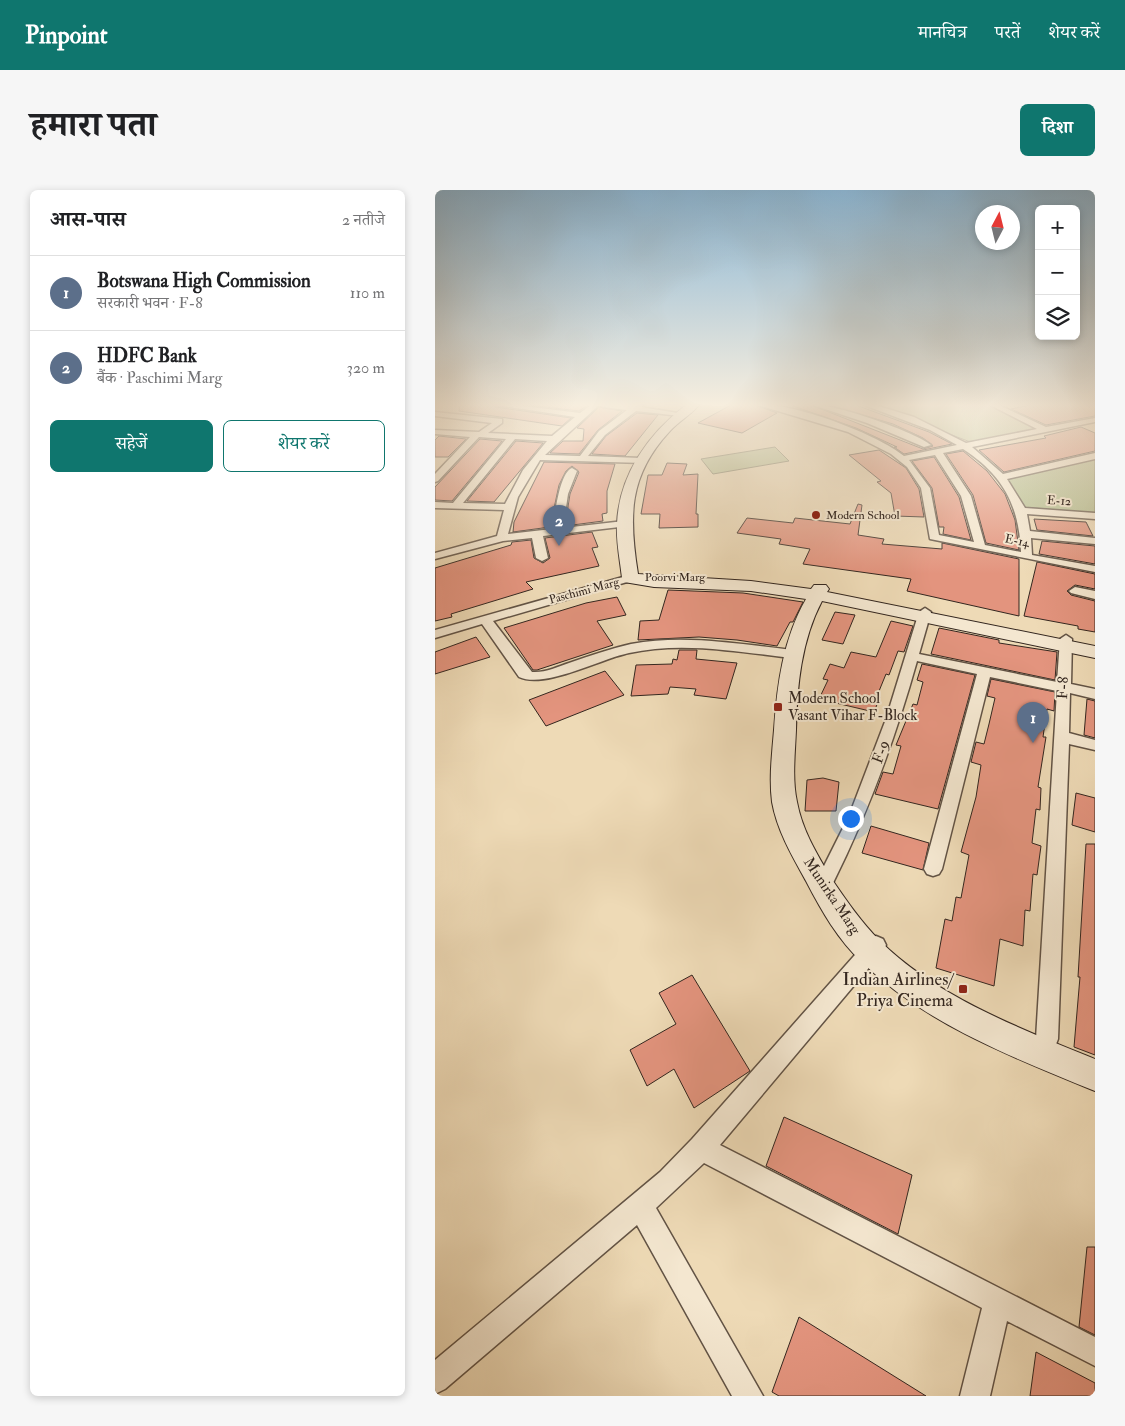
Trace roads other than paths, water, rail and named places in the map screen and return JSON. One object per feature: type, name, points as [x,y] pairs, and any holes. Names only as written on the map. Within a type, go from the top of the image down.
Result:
[{"type":"street","points":[[435,479],[452,461]]},
{"type":"street","points":[[456,505],[492,461]]},
{"type":"street","points":[[503,538],[509,507],[516,489],[536,461]]},
{"type":"street","name":"Paschimi Marg","points":[[435,634],[630,576],[625,524],[633,482],[641,461]]},
{"type":"street","name":"E-14","points":[[908,461],[920,476],[925,486],[931,504],[934,537],[1027,557],[1095,568]]},
{"type":"street","points":[[945,461],[962,485],[970,502],[980,547]]},
{"type":"street","points":[[982,461],[1015,498],[1021,512],[1027,557]]},
{"type":"street","points":[[999,478],[1072,461]]},
{"type":"street","points":[[557,532],[563,494],[572,471]]},
{"type":"street","points":[[435,505],[509,507]]},
{"type":"street","name":"E-12","points":[[1021,512],[1095,516]]},
{"type":"street","points":[[435,556],[503,538],[625,524]]},
{"type":"street","points":[[537,534],[542,558]]},
{"type":"street","points":[[1025,534],[1095,540]]},
{"type":"street","name":"Poorvi Marg","points":[[630,576],[654,582],[751,586],[822,593],[1065,643],[1095,652]]},
{"type":"street","points":[[1075,591],[1095,595]]},
{"type":"street","name":"Munirka Marg","points":[[822,593],[802,626],[792,654],[782,772],[788,817],[801,849],[824,889],[873,947],[909,983],[984,1025],[1095,1076]]},
{"type":"street","name":"Munirka Marg","points":[[822,593],[799,650],[790,778],[795,820],[801,838],[826,880],[873,947],[918,977],[1047,1039],[1095,1059]]},
{"type":"street","name":"F-9","points":[[826,880],[846,842],[867,790],[899,702],[924,615]]},
{"type":"street","points":[[485,619],[524,674],[529,678],[541,676],[606,655],[657,645],[705,645],[792,654]]},
{"type":"street","name":"Poorvi Marg","points":[[1065,643],[1095,644]]},
{"type":"street","name":"F-8","points":[[1047,1039],[1065,643]]},
{"type":"street","points":[[911,656],[1095,694]]},
{"type":"street","points":[[933,869],[984,672]]},
{"type":"street","points":[[1062,737],[1095,745]]},
{"type":"street","points":[[435,1379],[640,1205],[701,1148],[873,947]]},
{"type":"street","points":[[701,1148],[1095,1352]]},
{"type":"street","points":[[640,1205],[748,1396]]},
{"type":"street","points":[[975,1396],[997,1302]]},
{"type":"place","name":"Modern School","points":[[816,515]]},
{"type":"place","name":"HDFC Bank","points":[[559,546]]},
{"type":"place","name":"Modern School Vasant Vihar F-Block","points":[[778,707]]},
{"type":"place","name":"Botswana High Commission","points":[[1033,743]]},
{"type":"place","name":"Indian Airlines/ Priya Cinema","points":[[963,989]]}]
